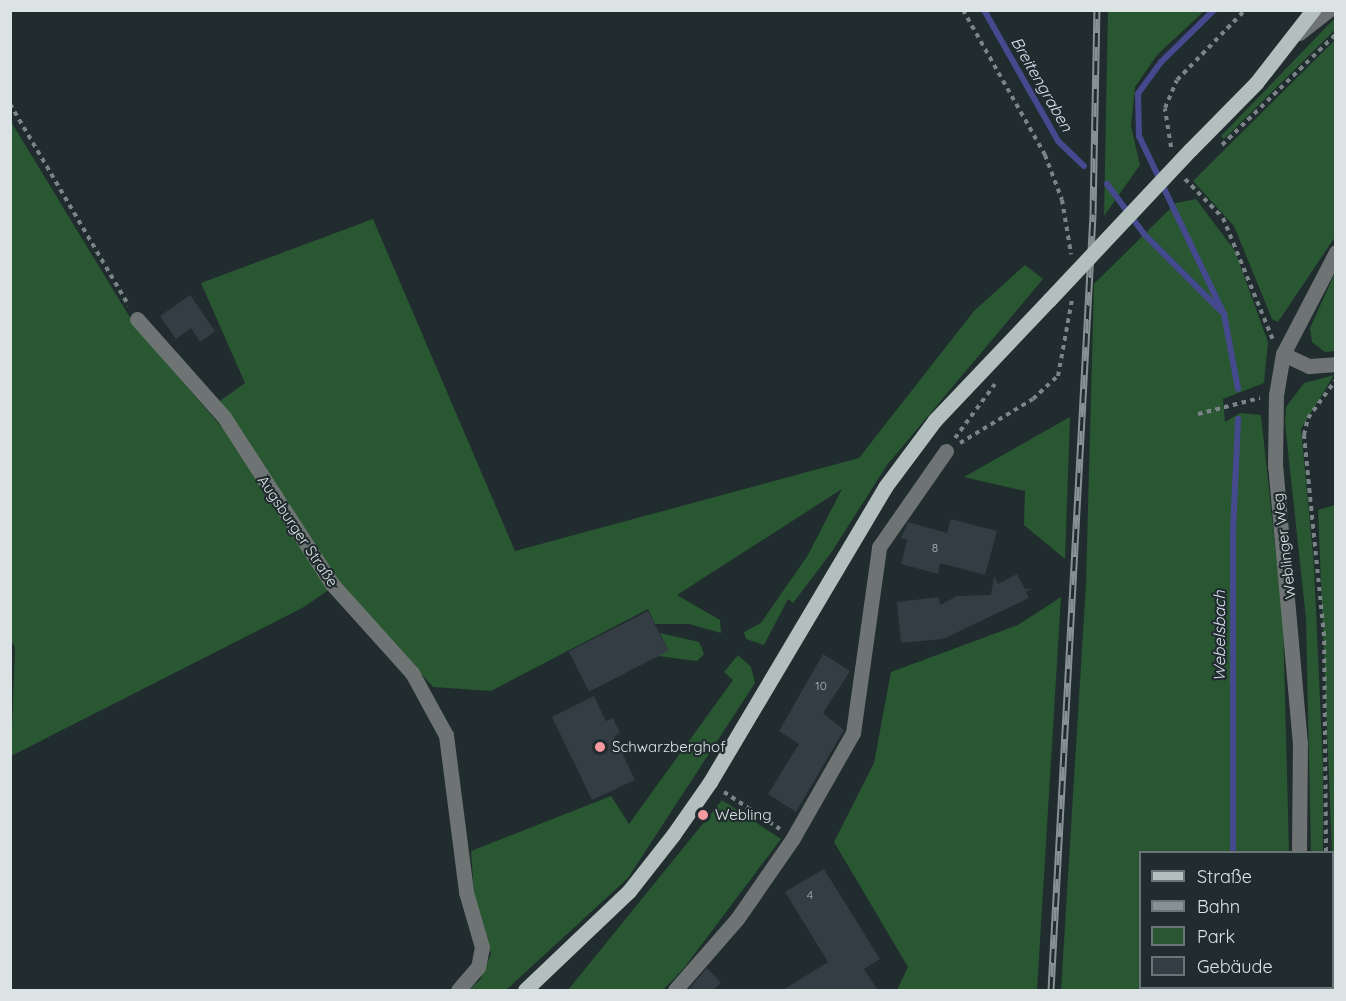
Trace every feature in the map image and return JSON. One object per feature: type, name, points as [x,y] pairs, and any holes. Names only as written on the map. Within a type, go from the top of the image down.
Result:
[{"type":"main road","points":[[525,990],[629,891],[710,782],[873,506],[935,420],[1191,149],[1296,35],[1313,10]]},
{"type":"street","points":[[1296,35],[1328,10]]},
{"type":"street","name":"Weblinger Weg","points":[[1299,851],[1300,744],[1293,626],[1275,466],[1276,395],[1283,354],[1335,252]]},
{"type":"street","name":"Augsburger Straße","points":[[137,319],[224,417],[332,584],[412,673],[446,735],[466,892],[482,947],[478,967],[458,990]]},
{"type":"street","points":[[1283,354],[1309,366],[1335,364]]},
{"type":"street","points":[[675,990],[737,919],[793,838],[853,733],[879,547],[946,451]]},
{"type":"path","points":[[963,10],[1045,155],[1062,200],[1071,258]]},
{"type":"path","points":[[1176,158],[1166,108],[1178,80],[1245,10]]},
{"type":"path","points":[[1213,153],[1335,34]]},
{"type":"path","points":[[10,104],[137,319]]},
{"type":"path","points":[[1179,167],[1223,218],[1268,332],[1283,354]]},
{"type":"path","points":[[946,451],[1033,399],[1058,375],[1071,294]]},
{"type":"path","points":[[946,451],[1003,374]]},
{"type":"path","points":[[1326,851],[1324,636],[1304,435],[1308,418],[1335,381]]},
{"type":"path","points":[[1198,414],[1276,395]]},
{"type":"path","points":[[710,782],[793,838]]},
{"type":"green space","points":[[1108,11],[1204,11],[1157,55],[1135,87],[1131,126],[1140,165],[1104,216]]},
{"type":"green space","points":[[1335,18],[1335,30],[1224,139],[1221,136]]},
{"type":"green space","points":[[1335,40],[1335,237],[1278,322],[1272,319],[1234,226],[1193,181]]},
{"type":"green space","points":[[10,120],[137,329],[226,432],[330,589],[304,607],[11,756],[15,648],[10,638]]},
{"type":"green space","points":[[1196,199],[1235,251],[1268,342],[1264,383],[1223,399],[1225,422],[1240,413],[1261,415],[1283,620],[1289,851],[1139,851],[1139,989],[1287,990],[1061,990],[1086,584],[1094,284],[1176,203]]},
{"type":"green space","points":[[373,219],[515,551],[859,458],[974,311],[1025,265],[1043,279],[887,465],[831,553],[793,603],[788,599],[764,645],[746,639],[744,632],[761,623],[808,555],[842,489],[677,595],[720,620],[721,633],[689,624],[655,624],[648,609],[491,691],[433,687],[335,578],[220,401],[245,383],[201,283]]},
{"type":"green space","points":[[1335,273],[1335,351],[1325,352],[1312,342],[1310,328]]},
{"type":"green space","points":[[1334,375],[1301,429],[1314,566],[1323,767],[1323,851],[1311,851],[1306,619],[1285,423],[1286,407],[1304,383]]},
{"type":"green space","points":[[1070,417],[1065,559],[1024,525],[1025,491],[964,477]]},
{"type":"green space","points":[[1335,505],[1336,990],[1330,990],[1334,989],[1334,851],[1332,851],[1318,510]]},
{"type":"green space","points":[[1061,597],[1037,990],[897,990],[908,967],[834,842],[874,763],[891,672],[1018,625]]},
{"type":"green space","points":[[660,633],[699,642],[704,654],[697,661],[658,656],[668,650]]},
{"type":"green space","points":[[738,655],[751,667],[755,683],[628,878],[506,990],[468,990],[480,980],[491,954],[474,894],[471,851],[611,796],[629,824],[733,680],[724,672]]},
{"type":"green space","points":[[722,800],[781,839],[684,968],[663,990],[568,990]]},
{"type":"building","points":[[190,295],[215,331],[200,342],[191,328],[176,339],[160,316]]},
{"type":"building","points":[[951,519],[997,531],[985,575],[940,563],[938,574],[901,564],[907,540],[901,538],[908,522],[947,533]]},
{"type":"building","points":[[1017,574],[1025,589],[1033,588],[1026,592],[1029,598],[943,639],[901,643],[897,602],[939,597],[940,605],[957,596],[991,595],[994,576],[998,584]]},
{"type":"building","points":[[648,611],[668,651],[589,692],[569,651]]},
{"type":"building","points":[[823,654],[850,671],[823,713],[844,730],[796,812],[768,794],[799,744],[779,731]]},
{"type":"building","points":[[594,696],[606,721],[613,718],[620,733],[614,736],[635,780],[592,800],[552,717]]},
{"type":"building","points":[[824,869],[880,959],[864,969],[878,990],[783,990],[828,962],[785,892]]},
{"type":"building","points":[[707,968],[721,983],[713,990],[688,990]]},
{"type":"waterway","name":"Breitengraben","points":[[984,10],[1058,141],[1084,166]]},
{"type":"waterway","name":"Webelsbach","points":[[1214,10],[1161,62],[1138,94],[1139,136],[1224,314],[1238,389]]},
{"type":"waterway","name":"Breitengraben","points":[[1107,184],[1144,234],[1221,311]]},
{"type":"waterway","name":"Webelsbach","points":[[1233,851],[1233,531],[1238,419]]},
{"type":"railway","points":[[1051,990],[1093,214],[1097,10]]},
{"type":"place","name":"Schwarzberghof","points":[[600,747]]},
{"type":"place","name":"Webling","points":[[703,815]]}]
